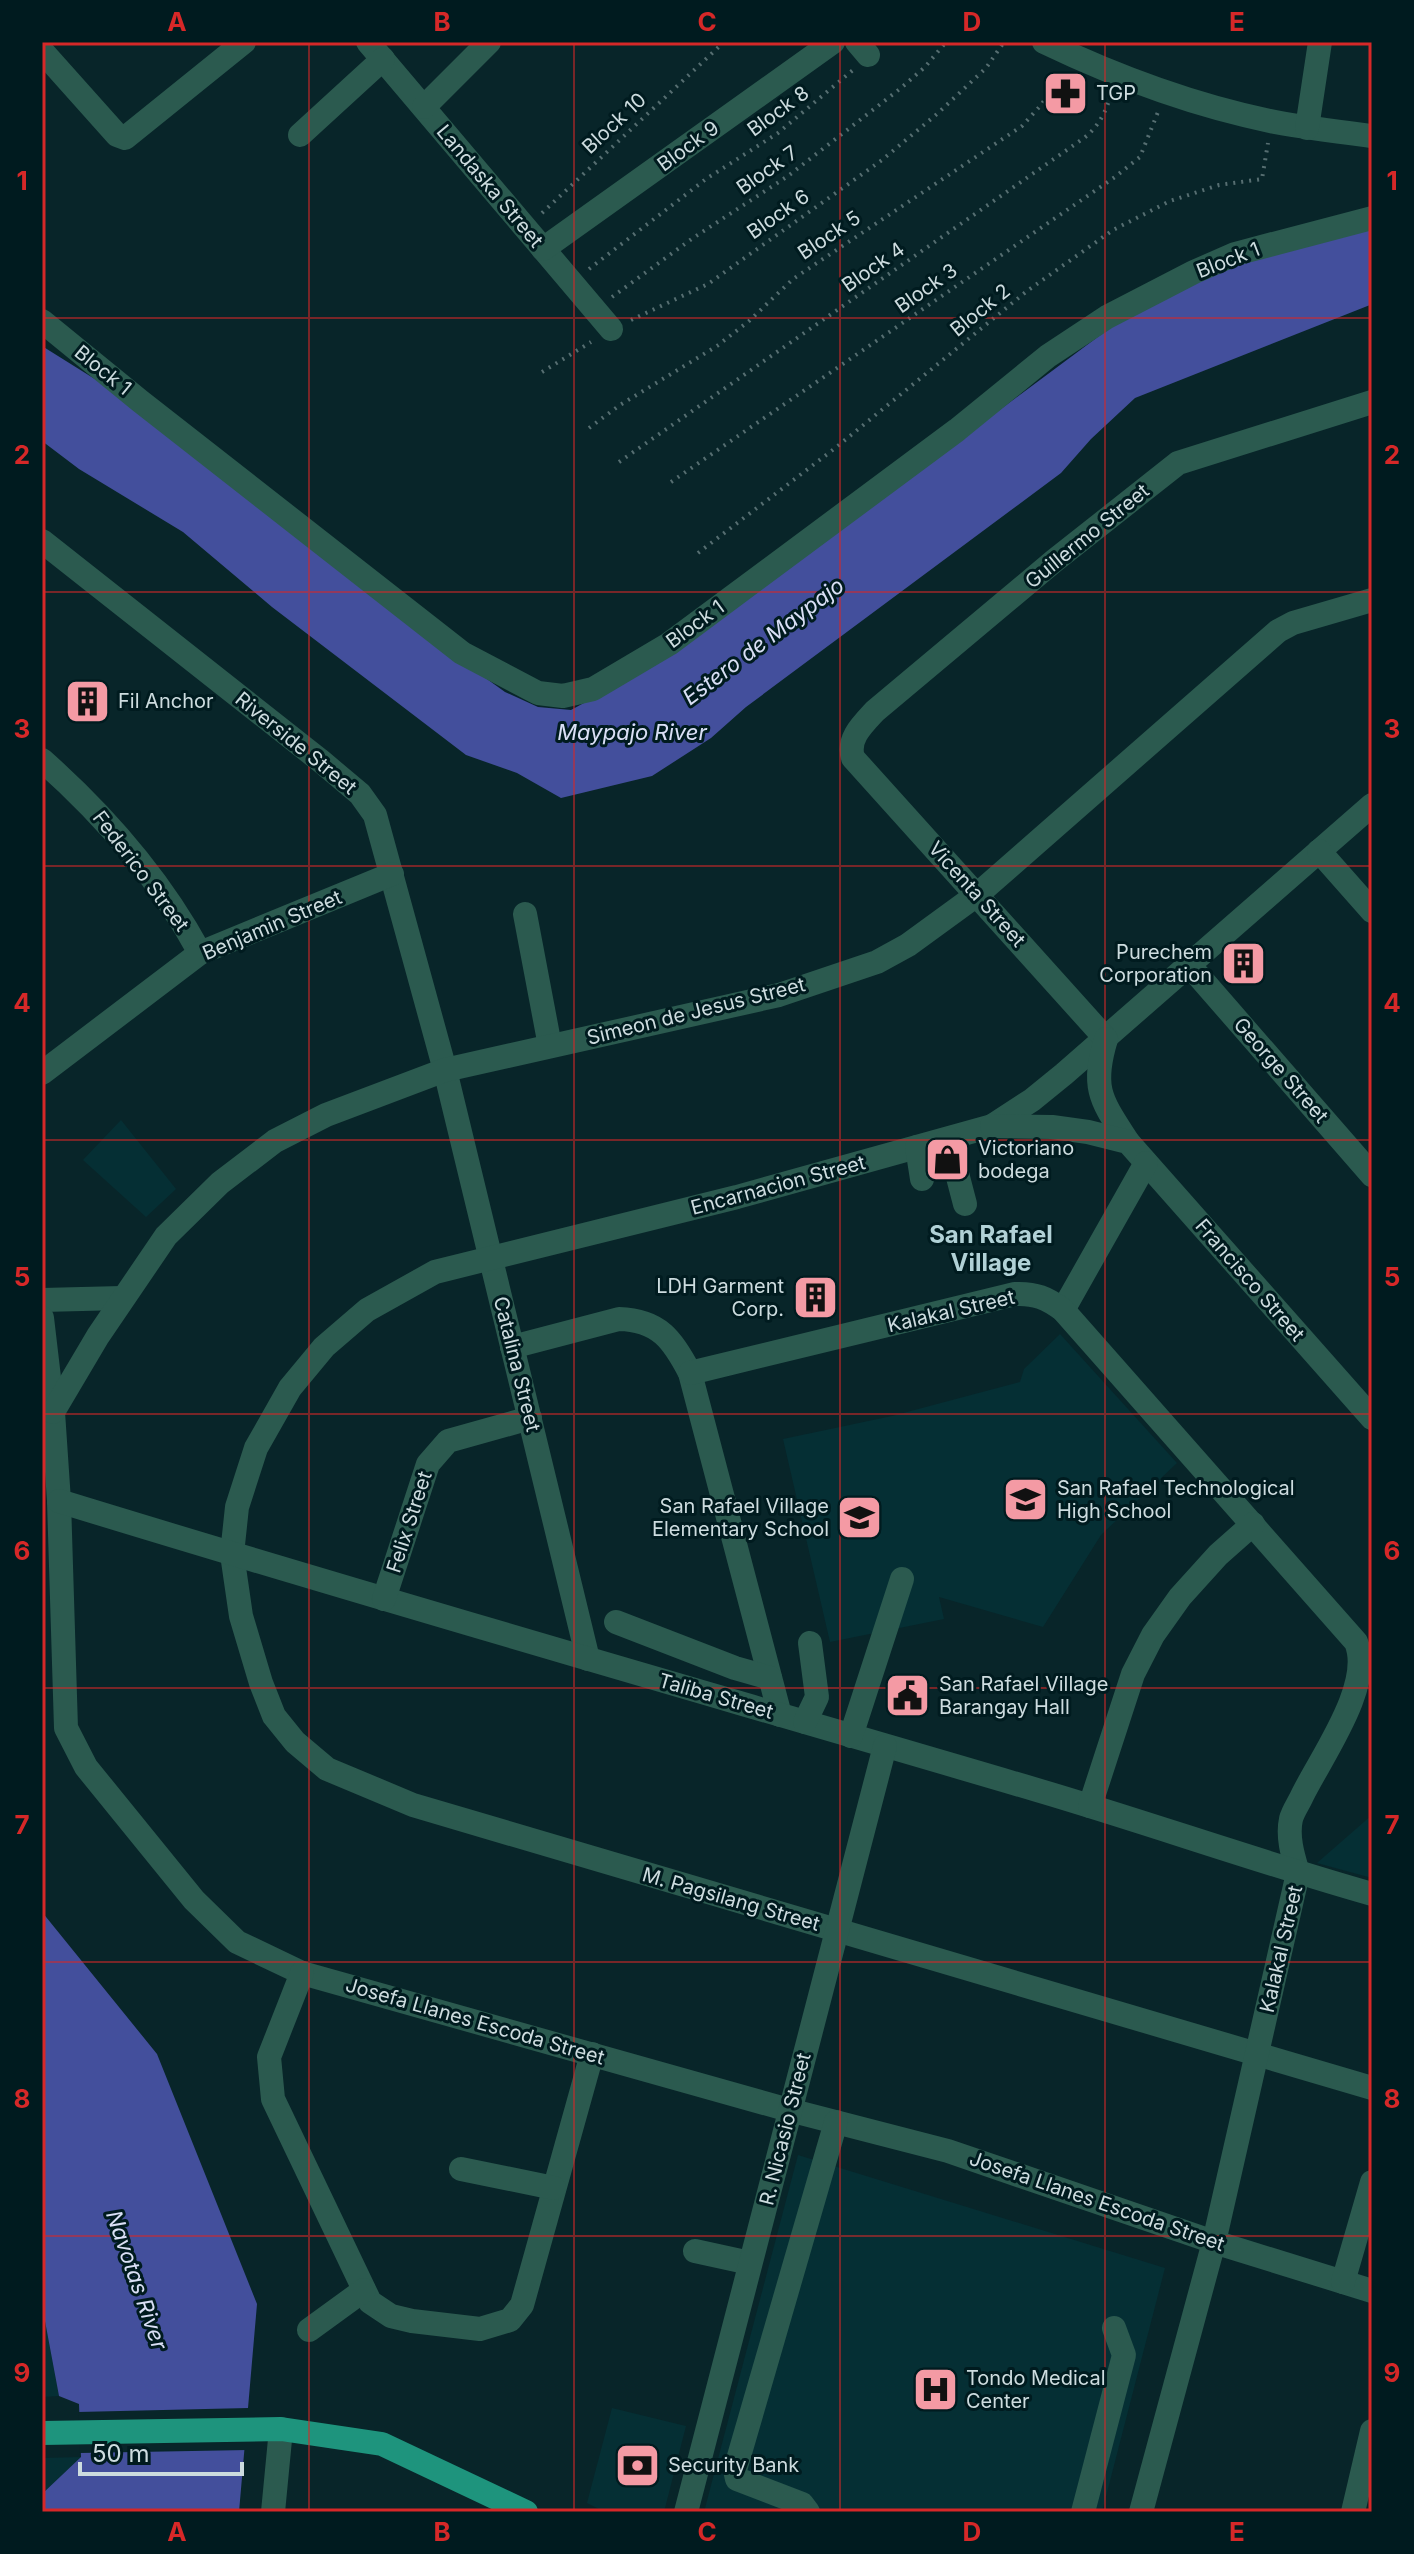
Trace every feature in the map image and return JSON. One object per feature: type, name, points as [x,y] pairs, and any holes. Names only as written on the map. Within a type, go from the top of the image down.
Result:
[{"type":"main road","points":[[42,2433],[281,2429],[382,2444],[526,2512]]},
{"type":"street","points":[[42,51],[117,135],[125,138],[244,42]]},
{"type":"street","points":[[424,107],[489,42]]},
{"type":"street","name":"Block 9","points":[[543,249],[833,42]]},
{"type":"street","points":[[1044,42],[1119,74],[1197,102],[1307,128],[1372,136]]},
{"type":"street","points":[[1307,128],[1320,42]]},
{"type":"street","points":[[300,135],[376,50]]},
{"type":"street","name":"Landaska Street","points":[[376,50],[611,329]]},
{"type":"street","name":"Block 1","points":[[42,321],[462,653],[538,693],[563,696],[593,689],[669,644],[957,430],[1048,356],[1107,317],[1235,254],[1372,218]]},
{"type":"street","name":"Guillermo Street","points":[[850,749],[858,730],[875,711],[1054,561],[1178,463],[1372,402]]},
{"type":"street","name":"Riverside Street","points":[[42,541],[360,794],[375,815],[445,1070]]},
{"type":"street","name":"Simeon de Jesus Street","points":[[53,1412],[122,1298],[166,1236],[220,1183],[275,1141],[326,1115],[445,1070],[779,995],[877,962],[908,945],[978,894],[1278,631],[1293,623],[1372,600]]},
{"type":"street","name":"Vicenta Street","points":[[850,749],[853,758],[1106,1039]]},
{"type":"street","name":"Federico Street","points":[[42,760],[82,795],[130,849],[186,926],[200,953]]},
{"type":"street","name":"Encarnacion Street","points":[[232,1554],[237,1507],[256,1448],[290,1388],[324,1347],[367,1310],[435,1272],[737,1197],[992,1126],[1032,1100],[1106,1039],[1372,805]]},
{"type":"street","points":[[1319,851],[1372,911]]},
{"type":"street","name":"Benjamin Street","points":[[42,1073],[200,953],[392,874]]},
{"type":"street","points":[[525,914],[550,1046]]},
{"type":"street","name":"George Street","points":[[1190,966],[1372,1175]]},
{"type":"street","name":"Francisco Street","points":[[1106,1039],[1097,1077],[1101,1094],[1128,1142],[1371,1410]]},
{"type":"street","name":"Catalina Street","points":[[445,1070],[588,1659]]},
{"type":"street","points":[[992,1126],[1052,1127],[1128,1142]]},
{"type":"street","points":[[948,1139],[965,1204]]},
{"type":"street","points":[[917,1147],[922,1179]]},
{"type":"street","points":[[1063,1310],[1146,1163]]},
{"type":"street","name":"Kalakal Street","points":[[690,1373],[1015,1294],[1030,1293],[1048,1299],[1063,1310],[1356,1642],[1366,1648],[1357,1686],[1348,1707],[1291,1819],[1290,1846],[1298,1873],[1214,2242],[1141,2512]]},
{"type":"street","points":[[42,1300],[122,1298]]},
{"type":"street","name":"Josefa Llanes Escoda Street","points":[[42,1318],[59,1501],[66,1728],[86,1767],[194,1900],[237,1942],[302,1973],[789,2110],[948,2151],[1214,2242],[1372,2291]]},
{"type":"street","points":[[512,1347],[619,1319],[635,1319],[665,1334],[679,1352],[690,1373],[780,1715]]},
{"type":"street","name":"Felix Street","points":[[384,1599],[428,1464],[448,1441],[530,1418]]},
{"type":"street","name":"Taliba Street","points":[[59,1501],[1090,1806],[1372,1894]]},
{"type":"street","points":[[1090,1806],[1133,1674],[1153,1635],[1180,1597],[1253,1524]]},
{"type":"street","name":"M. Pagsilang Street","points":[[232,1554],[241,1616],[274,1716],[295,1742],[327,1769],[413,1805],[1372,2088]]},
{"type":"street","points":[[851,1736],[902,1579]]},
{"type":"street","points":[[616,1622],[735,1668],[770,1678]]},
{"type":"street","points":[[805,1722],[817,1697],[810,1643]]},
{"type":"street","name":"R. Nicasio Street","points":[[686,2512],[885,1746]]},
{"type":"street","points":[[302,1973],[269,2057],[273,2099],[370,2302],[391,2316],[480,2329],[510,2320],[522,2305],[592,2054]]},
{"type":"street","points":[[808,2512],[802,2504],[737,2479],[735,2470],[836,2122]]},
{"type":"street","points":[[461,2169],[554,2188]]},
{"type":"street","points":[[1343,2282],[1372,2182]]},
{"type":"street","points":[[695,2251],[750,2263]]},
{"type":"street","points":[[309,2330],[364,2290]]},
{"type":"street","points":[[1083,2512],[1124,2355],[1114,2328]]},
{"type":"street","points":[[273,2512],[281,2429]]},
{"type":"street","points":[[1353,2512],[1365,2488],[1372,2431]]},
{"type":"path","name":"Block 10","points":[[525,228],[724,42]]},
{"type":"path","name":"Block 7","points":[[595,310],[693,238],[788,176],[901,88],[925,67],[946,42]]},
{"type":"path","name":"Block 6","points":[[542,372],[611,329],[708,284],[882,160],[986,68],[1004,42]]},
{"type":"path","name":"Block 8","points":[[571,282],[706,179],[778,133],[843,81],[862,48]]},
{"type":"path","name":"Block 5","points":[[589,428],[620,405],[717,346],[749,321],[793,279],[1022,126],[1042,104],[1071,55]]},
{"type":"path","name":"Block 4","points":[[619,462],[1084,138],[1104,115],[1119,74]]},
{"type":"path","name":"Block 3","points":[[671,482],[882,339],[1140,157],[1167,92]]},
{"type":"path","name":"Block 2","points":[[698,553],[834,449],[1027,291],[1113,230],[1170,201],[1219,185],[1262,179],[1271,121]]},
{"type":"shaded area","points":[[121,1120],[176,1189],[146,1217],[83,1160]]},
{"type":"shaded area","name":"San Rafael Technological High School","points":[[1060,1334],[1177,1463],[1101,1535],[1043,1627],[939,1597],[944,1619],[830,1642],[783,1439],[892,1416],[1020,1382],[1024,1369]]},
{"type":"shaded area","points":[[1372,1815],[1372,1878],[1317,1863]]},
{"type":"shaded area","name":"Tondo Medical Center","points":[[798,2155],[1165,2268],[1102,2512],[704,2512]]},
{"type":"shaded area","points":[[42,2305],[59,2396],[42,2397]]},
{"type":"shaded area","name":"Security Bank","points":[[612,2408],[686,2426],[664,2512],[605,2512],[587,2503]]},
{"type":"shaded area","points":[[81,2457],[42,2494],[42,2458]]},
{"type":"water","name":"Maypajo River","points":[[1372,224],[1370,305],[1135,398],[1091,439],[1061,473],[746,707],[711,738],[652,776],[561,798],[517,773],[466,755],[272,607],[183,532],[79,469],[42,441],[42,346],[122,396],[412,625],[505,692],[538,707],[571,710],[663,660],[1130,313],[1210,271]]},
{"type":"water","name":"Navotas River","points":[[42,1912],[157,2054],[257,2304],[239,2512],[42,2512],[42,2494],[81,2457],[79,2404],[59,2396],[42,2305]]},
{"type":"pier","points":[[248,2408],[248,2450],[80,2453],[78,2412]]},
{"type":"place","name":"TGP","points":[[1065,93]]},
{"type":"place","name":"Fil Anchor","points":[[87,701]]},
{"type":"place","name":"Purechem Corporation","points":[[1243,963]]},
{"type":"place","name":"Victoriano bodega","points":[[947,1160]]},
{"type":"place","name":"LDH Garment Corp.","points":[[815,1297]]},
{"type":"place","name":"San Rafael Technological High School","points":[[1026,1499]]},
{"type":"place","name":"San Rafael Village Elementary School","points":[[860,1518]]},
{"type":"place","name":"San Rafael Village Barangay Hall","points":[[908,1696]]},
{"type":"place","name":"Tondo Medical Center","points":[[935,2390]]},
{"type":"place","name":"Security Bank","points":[[637,2465]]},
{"type":"district","name":"San Rafael Village","points":[[991,1248]]},
{"type":"water label","name":"Estero de Maypajo","points":[[763,641]]}]
